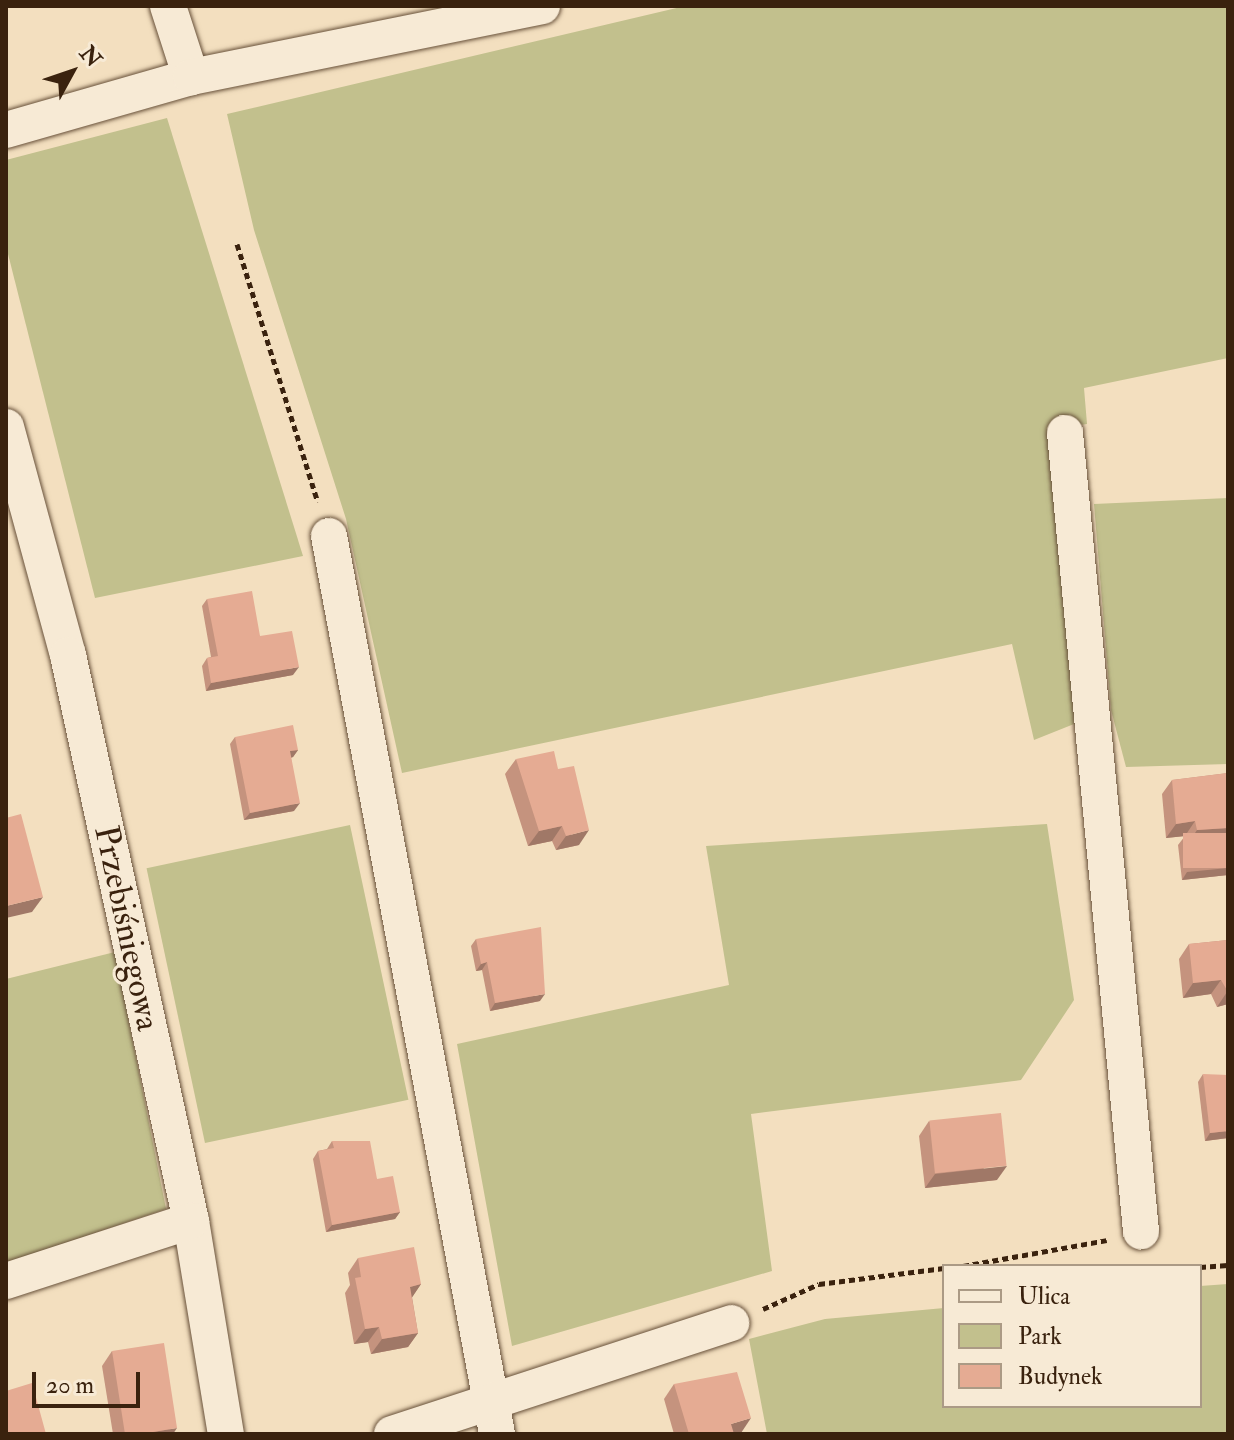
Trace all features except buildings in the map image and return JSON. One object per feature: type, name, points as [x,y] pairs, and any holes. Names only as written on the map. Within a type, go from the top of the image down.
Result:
[{"type":"street","points":[[168,6],[191,77]]},
{"type":"street","points":[[6,130],[191,77],[542,6]]},
{"type":"street","name":"Przebiśniegowa","points":[[6,427],[68,655],[191,1221],[226,1434]]},
{"type":"street","points":[[1065,433],[1141,1231]]},
{"type":"street","points":[[329,536],[493,1418]]},
{"type":"street","points":[[6,1281],[191,1221]]},
{"type":"street","points":[[392,1434],[493,1418],[731,1323]]},
{"type":"path","points":[[237,244],[329,536]]},
{"type":"path","points":[[980,1264],[1054,1255],[1141,1231]]},
{"type":"path","points":[[1202,1267],[1228,1265]]},
{"type":"path","points":[[731,1323],[819,1284],[942,1268]]},
{"type":"green space","points":[[685,6],[1228,6],[1228,358],[1084,388],[1087,424],[1051,429],[1079,722],[1034,740],[1012,644],[402,773],[346,519],[254,230],[227,114]]},
{"type":"green space","points":[[167,118],[303,556],[95,598],[6,246],[6,160]]},
{"type":"green space","points":[[1228,498],[1228,764],[1126,767],[1111,710],[1094,504]]},
{"type":"green space","points":[[1047,824],[1074,1000],[1021,1080],[751,1114],[772,1271],[512,1346],[457,1044],[729,985],[706,846]]},
{"type":"green space","points":[[350,825],[408,1100],[205,1143],[147,868]]},
{"type":"green space","points":[[115,952],[166,1209],[6,1263],[6,979]]},
{"type":"green space","points":[[1228,1284],[1228,1434],[767,1434],[749,1339],[825,1319],[942,1308],[942,1408],[1202,1408],[1202,1286]]}]
